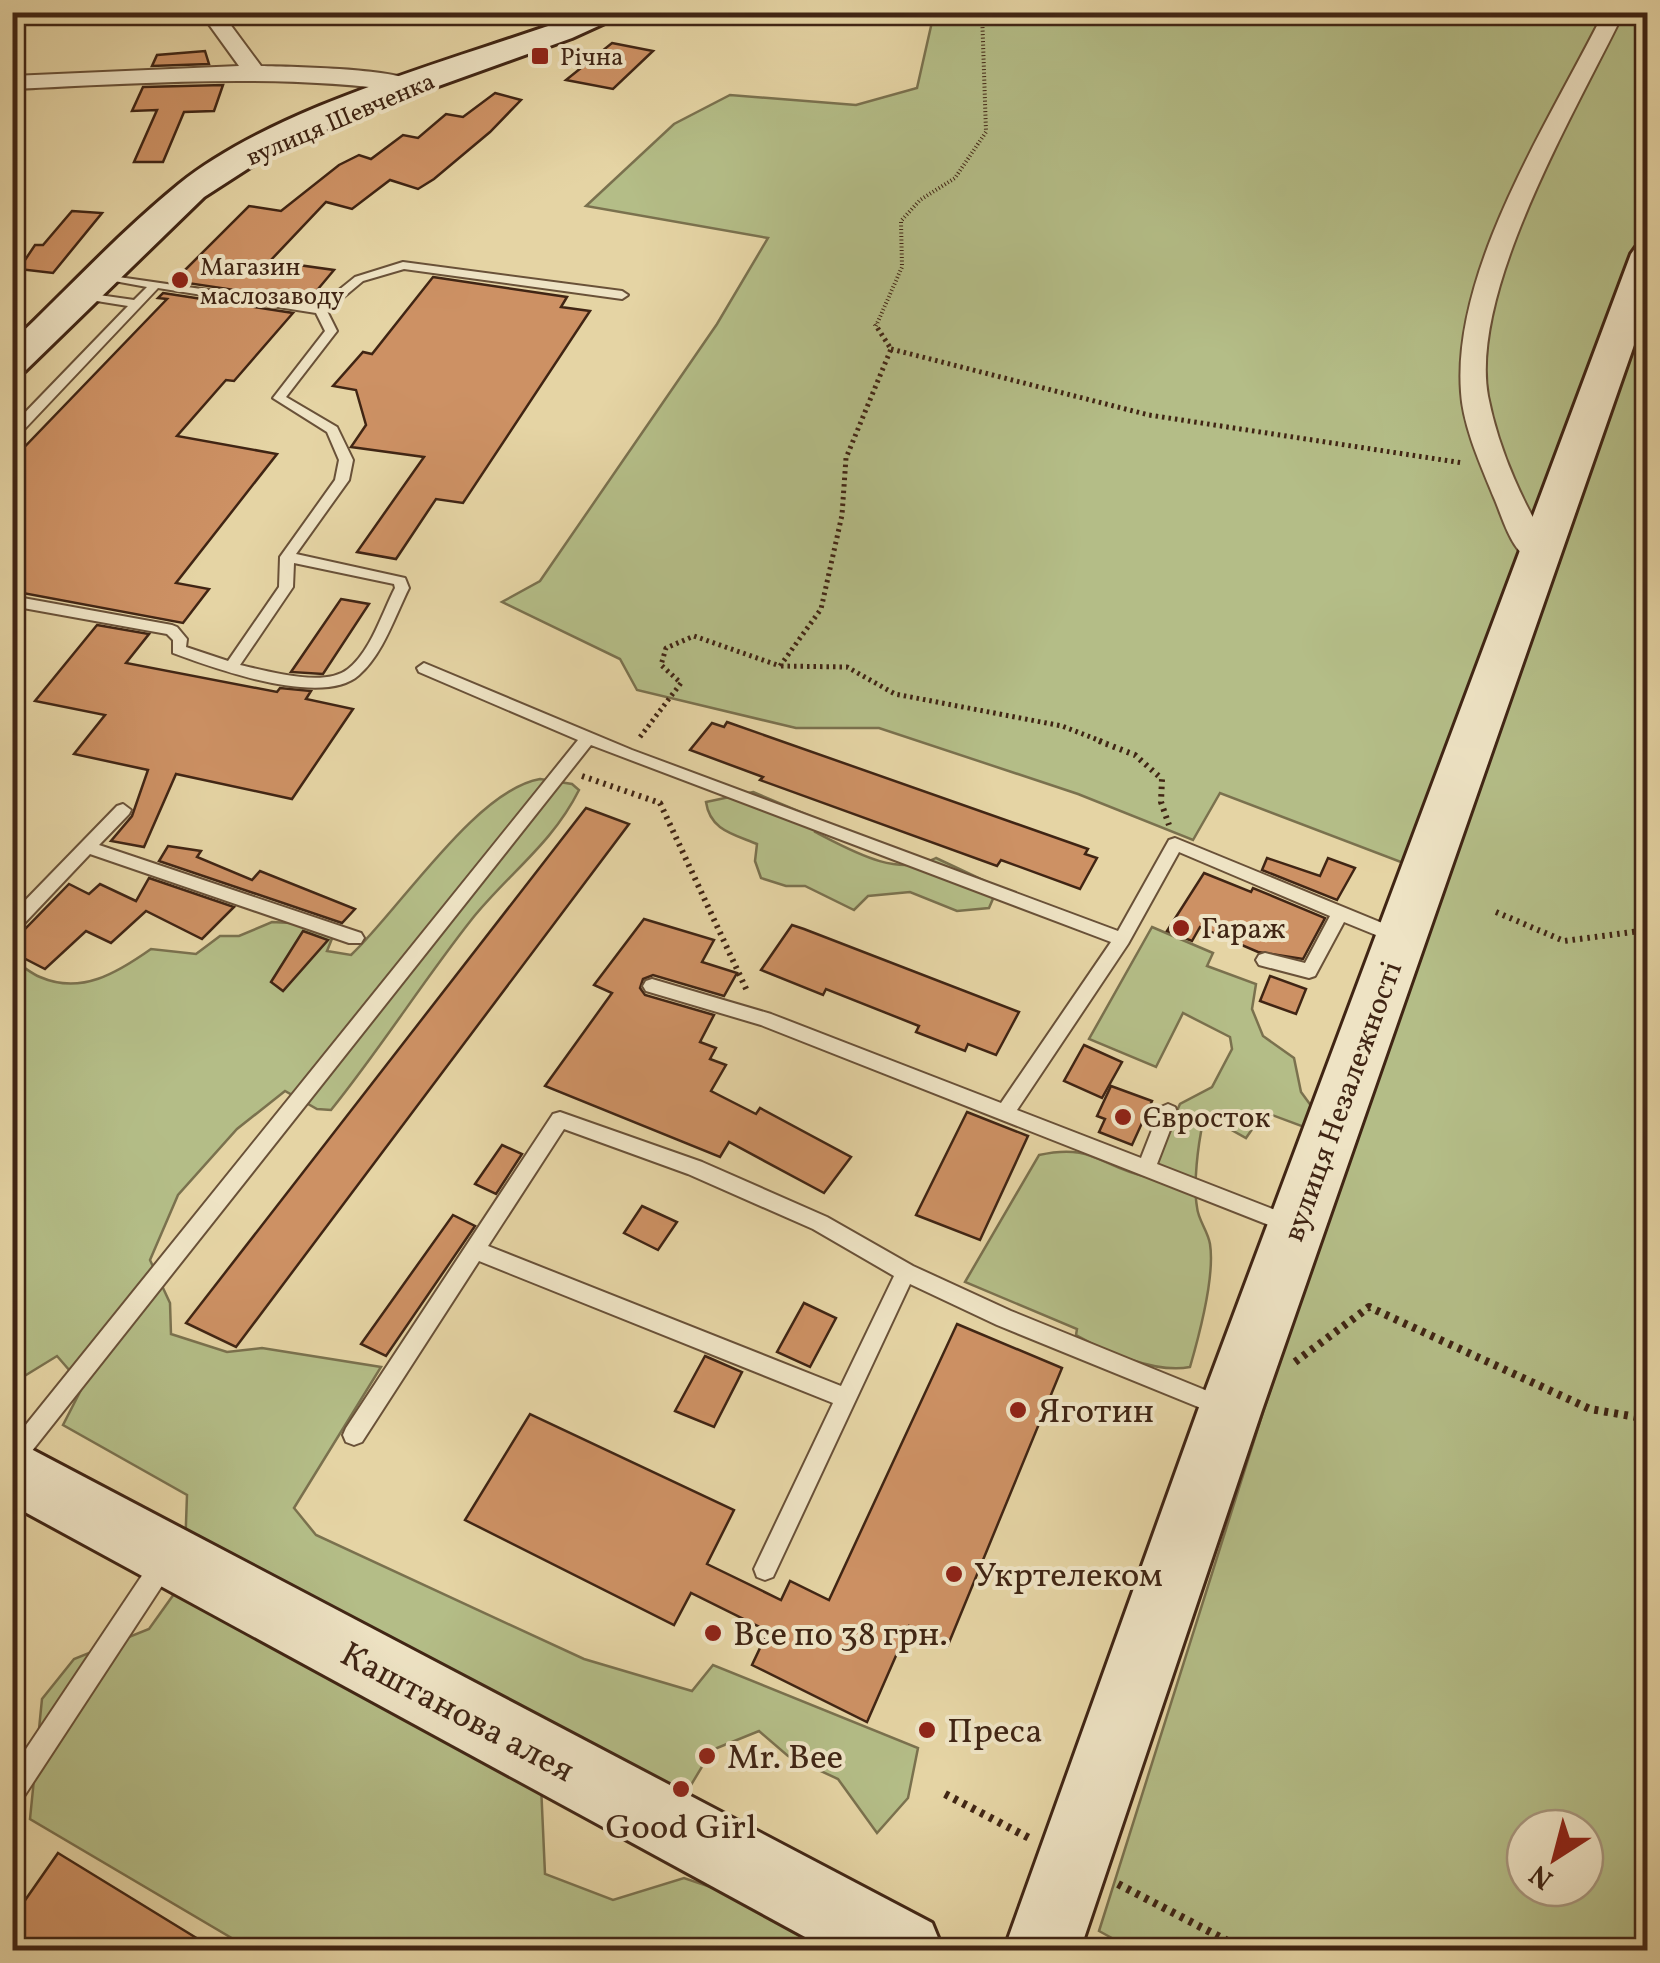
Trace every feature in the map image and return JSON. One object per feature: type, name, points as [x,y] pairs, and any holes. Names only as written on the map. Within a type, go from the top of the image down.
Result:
[{"type":"main road","name":"вулиця Шевченка","points":[[12,363],[192,190],[226,166],[410,85],[615,12]]},
{"type":"main road","name":"вулиця Незалежності","points":[[1042,1950],[1230,1410],[1648,254]]},
{"type":"main road","name":"Каштанова алея","points":[[12,1470],[905,1950]]},
{"type":"street","points":[[210,12],[255,73]]},
{"type":"street","points":[[1541,556],[1528,542],[1496,468],[1474,393],[1480,304],[1506,230],[1614,12]]},
{"type":"street","points":[[12,82],[255,73],[360,76],[410,85]]},
{"type":"lane","points":[[92,285],[156,284],[321,310],[359,279],[403,265],[622,296]]},
{"type":"lane","points":[[12,434],[156,284]]},
{"type":"lane","points":[[92,285],[137,304]]},
{"type":"lane","points":[[232,666],[286,587],[287,557],[342,480],[346,460],[332,430],[279,398],[332,331],[321,310]]},
{"type":"lane","points":[[12,601],[172,630],[180,640],[178,650],[306,683],[335,684],[354,673],[402,588],[400,581],[287,557]]},
{"type":"lane","points":[[424,668],[626,754],[1122,939]]},
{"type":"lane","points":[[12,1459],[589,737]]},
{"type":"lane","points":[[12,925],[90,848],[122,810]]},
{"type":"lane","points":[[1004,1113],[1122,939],[1175,844],[1402,938]]},
{"type":"lane","points":[[90,848],[355,938]]},
{"type":"lane","points":[[1265,960],[1309,971],[1340,914]]},
{"type":"lane","points":[[652,986],[765,1019],[1265,1211],[1296,1227]]},
{"type":"lane","points":[[1146,1168],[1168,1112]]},
{"type":"lane","points":[[354,1435],[560,1120],[695,1168],[820,1223],[906,1272],[1004,1318],[1230,1410]]},
{"type":"lane","points":[[474,1250],[845,1398]]},
{"type":"lane","points":[[765,1569],[906,1272]]},
{"type":"lane","points":[[12,1792],[168,1557]]},
{"type":"path","points":[[982,12],[986,132],[955,178],[920,200],[901,221],[906,246],[900,282],[884,302],[874,324],[891,349],[1149,414],[1318,437],[1496,468]]},
{"type":"path","points":[[780,666],[821,609],[842,515],[846,458],[891,349]]},
{"type":"path","points":[[626,754],[681,683],[661,665],[666,648],[694,636],[780,666],[846,668],[896,694],[1062,726],[1134,756],[1162,779],[1161,802],[1175,844]]},
{"type":"path","points":[[565,770],[660,803],[718,936],[765,1019]]},
{"type":"path","points":[[1496,912],[1564,941],[1648,930]]},
{"type":"path","points":[[1292,1364],[1369,1307],[1590,1409],[1648,1419]]},
{"type":"path","points":[[946,1794],[1245,1950]]},
{"type":"green space","points":[[934,13],[1647,13],[1647,1950],[1134,1950],[1099,1931],[1263,1412],[1443,878],[1220,793],[1193,840],[1078,794],[879,728],[796,728],[637,690],[620,659],[502,602],[540,581],[717,324],[768,238],[586,206],[674,124],[730,95],[856,105],[917,88]]},
{"type":"green space","points":[[540,779],[572,784],[579,790],[543,842],[472,919],[331,1110],[317,1109],[285,1091],[237,1129],[178,1195],[150,1260],[170,1303],[171,1334],[227,1352],[262,1348],[381,1367],[294,1508],[316,1535],[584,1659],[692,1691],[713,1665],[918,1748],[908,1798],[877,1833],[838,1779],[788,1756],[759,1731],[712,1750],[676,1810],[541,1785],[545,1874],[613,1900],[684,1878],[822,1925],[862,1950],[252,1950],[30,1819],[42,1699],[74,1659],[149,1629],[184,1580],[187,1495],[63,1425],[83,1386],[57,1356],[13,1383],[13,961],[55,982],[84,982],[112,973],[151,949],[196,954],[220,936],[239,936],[272,922],[310,924],[333,936],[327,951],[351,955],[465,828],[515,788]]},
{"type":"green space","points":[[753,792],[815,818],[815,832],[859,854],[906,865],[936,858],[998,887],[989,908],[957,911],[910,892],[868,896],[854,910],[805,886],[786,886],[761,878],[755,861],[757,844],[718,825],[706,802]]},
{"type":"green space","points":[[1152,927],[1213,953],[1207,966],[1256,984],[1252,1009],[1263,1036],[1294,1058],[1301,1092],[1312,1107],[1304,1127],[1264,1112],[1246,1138],[1219,1123],[1203,1122],[1196,1198],[1210,1244],[1210,1272],[1190,1367],[1177,1368],[1116,1354],[1076,1335],[1077,1329],[965,1282],[1039,1155],[1084,1154],[1147,1177],[1180,1104],[1212,1087],[1232,1049],[1230,1037],[1183,1013],[1156,1067],[1089,1039]]},
{"type":"building","points":[[612,43],[653,51],[613,89],[566,80]]},
{"type":"building","points":[[205,51],[209,64],[152,66],[157,55]]},
{"type":"building","points":[[223,85],[214,111],[184,112],[163,162],[134,162],[157,110],[132,111],[143,87]]},
{"type":"building","points":[[495,93],[521,100],[434,179],[418,189],[390,180],[352,209],[326,202],[270,261],[334,270],[308,301],[174,281],[249,206],[281,211],[339,165],[359,155],[371,159],[403,135],[418,138],[446,114],[463,117]]},
{"type":"building","points":[[72,211],[102,213],[53,273],[19,269],[35,245],[43,245]]},
{"type":"building","points":[[433,277],[567,297],[561,307],[590,311],[463,503],[436,499],[396,559],[357,552],[424,457],[351,447],[366,425],[356,390],[333,386],[363,352],[372,354]]},
{"type":"building","points":[[163,293],[293,313],[234,381],[226,380],[177,436],[277,454],[176,583],[209,589],[183,623],[12,591],[12,460],[167,299],[158,298]]},
{"type":"building","points":[[341,599],[369,604],[323,674],[291,672]]},
{"type":"building","points":[[97,625],[149,634],[126,663],[277,692],[280,688],[311,691],[306,699],[353,709],[292,799],[176,774],[144,847],[111,841],[132,816],[148,770],[74,754],[105,715],[35,701]]},
{"type":"building","points":[[727,722],[1088,849],[1085,854],[1097,858],[1080,889],[1001,860],[997,866],[760,780],[763,777],[690,750],[712,723],[724,727]]},
{"type":"building","points":[[586,808],[629,824],[236,1347],[186,1323]]},
{"type":"building","points":[[168,846],[201,851],[197,857],[252,880],[260,871],[355,909],[342,923],[159,861]]},
{"type":"building","points":[[1267,858],[1320,876],[1328,858],[1355,868],[1337,900],[1262,870]]},
{"type":"building","points":[[1204,873],[1251,892],[1253,888],[1325,918],[1303,959],[1258,952],[1200,927],[1192,941],[1167,931]]},
{"type":"building","points":[[149,878],[234,907],[202,939],[146,911],[111,943],[86,931],[45,969],[12,952],[12,935],[21,933],[69,884],[89,894],[100,884],[136,901]]},
{"type":"building","points":[[644,919],[714,940],[702,962],[737,973],[724,996],[653,975],[643,979],[640,988],[645,995],[714,1015],[700,1042],[716,1048],[710,1059],[726,1065],[711,1091],[756,1114],[760,1108],[851,1157],[824,1193],[729,1142],[720,1157],[545,1086],[612,993],[594,985]]},
{"type":"building","points":[[792,925],[1019,1012],[996,1055],[968,1044],[965,1051],[916,1032],[919,1026],[826,989],[823,995],[761,970]]},
{"type":"building","points":[[303,931],[328,940],[283,991],[271,982]]},
{"type":"building","points":[[1270,976],[1306,989],[1296,1014],[1260,1001]]},
{"type":"building","points":[[1084,1045],[1122,1062],[1102,1098],[1064,1081]]},
{"type":"building","name":"Євросток","points":[[1111,1086],[1152,1101],[1132,1145],[1099,1132],[1105,1119],[1097,1116]]},
{"type":"building","points":[[967,1112],[1028,1136],[980,1240],[916,1215]]},
{"type":"building","points":[[502,1145],[522,1154],[496,1194],[475,1184]]},
{"type":"building","points":[[642,1206],[677,1222],[658,1250],[624,1233]]},
{"type":"building","points":[[453,1215],[475,1226],[386,1356],[361,1344]]},
{"type":"building","points":[[804,1303],[836,1318],[810,1367],[777,1352]]},
{"type":"building","points":[[957,1324],[1062,1368],[948,1645],[909,1626],[867,1722],[752,1665],[768,1631],[691,1593],[674,1625],[465,1520],[530,1414],[734,1510],[707,1564],[781,1600],[790,1581],[829,1600]]},
{"type":"building","points":[[705,1356],[742,1372],[714,1427],[675,1411]]},
{"type":"building","points":[[58,1853],[216,1950],[12,1950],[12,1919]]},
{"type":"place","name":"Річна","points":[[540,56]]},
{"type":"place","name":"Магазин маслозаводу","points":[[180,280]]},
{"type":"place","name":"Гараж","points":[[1181,928]]},
{"type":"place","name":"Євросток","points":[[1123,1117]]},
{"type":"place","name":"Яготин","points":[[1018,1410]]},
{"type":"place","name":"Укртелеком","points":[[954,1574]]},
{"type":"place","name":"Все по 38 грн.","points":[[713,1633]]},
{"type":"place","name":"Преса","points":[[927,1730]]},
{"type":"place","name":"Mr. Bee","points":[[707,1756]]},
{"type":"place","name":"Good Girl","points":[[681,1789]]}]
